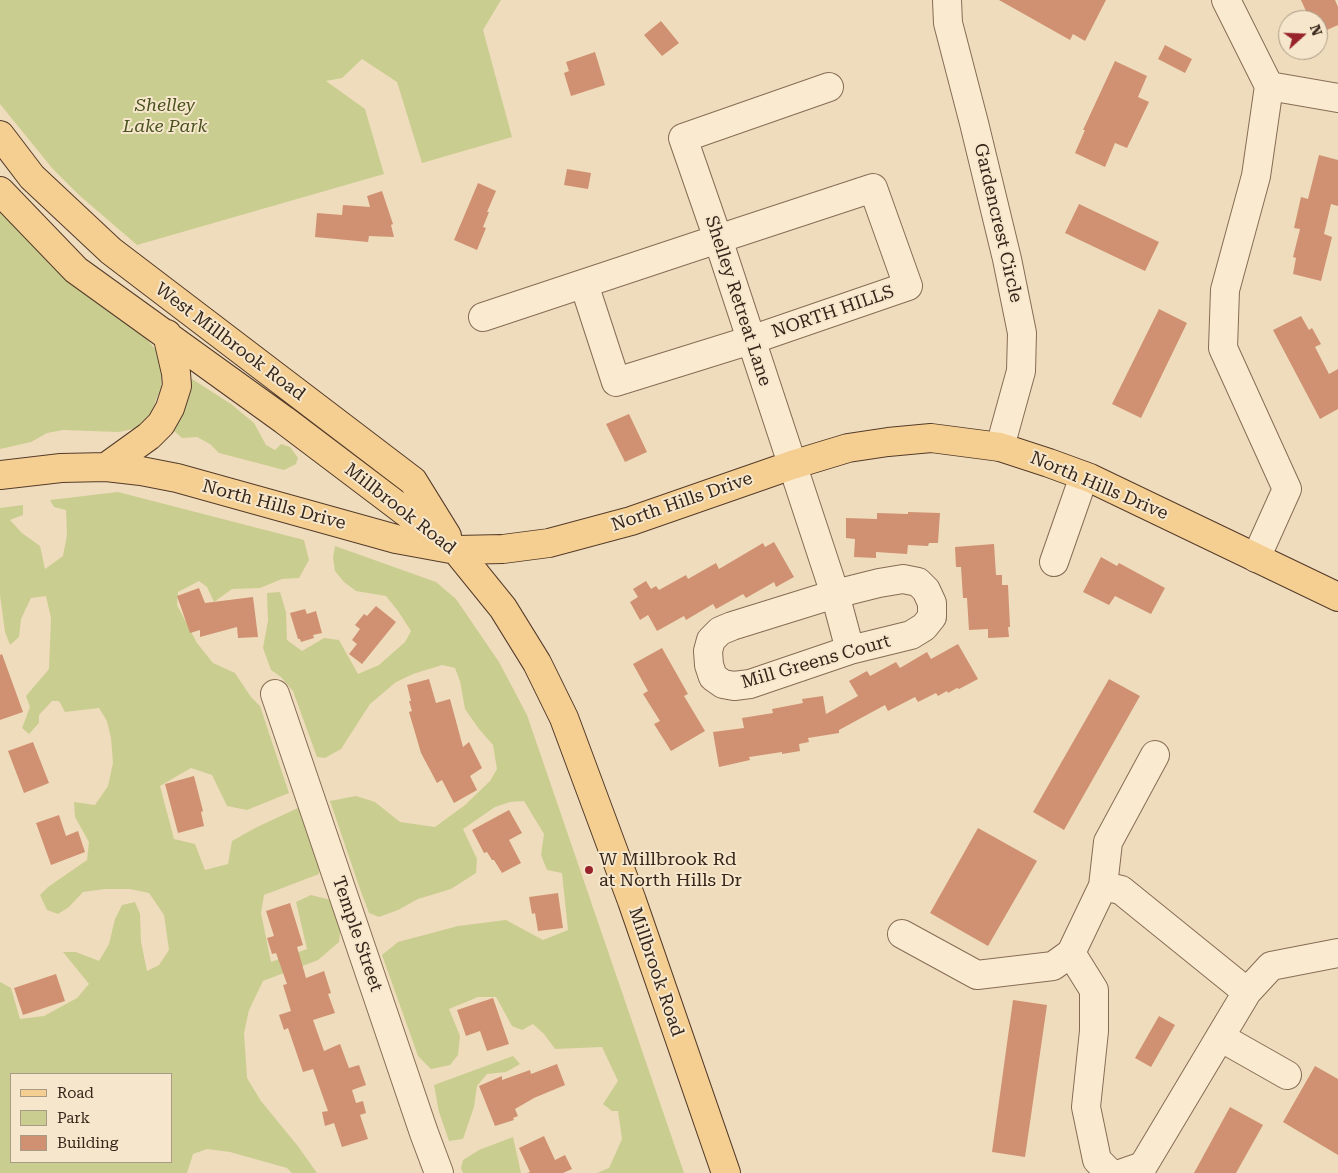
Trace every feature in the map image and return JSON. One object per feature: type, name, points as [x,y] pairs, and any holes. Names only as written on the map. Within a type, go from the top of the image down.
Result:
[{"type":"main road","name":"West Millbrook Road","points":[[0,134],[32,177],[111,251],[413,481],[456,550]]},
{"type":"main road","name":"Millbrook Road","points":[[0,191],[76,270],[167,334],[456,550],[503,608],[537,662],[564,718],[632,901],[726,1173]]},
{"type":"main road","points":[[106,467],[149,436],[161,424],[170,408],[177,386],[167,334]]},
{"type":"main road","name":"North Hills Drive","points":[[0,475],[61,468],[106,467],[141,471],[177,478],[396,539],[456,550],[516,548],[575,537],[631,521],[792,465],[848,448],[931,438],[1000,447],[1084,476],[1338,597]]},
{"type":"street","name":"Gardencrest Circle","points":[[947,0],[948,24],[974,122],[1007,260],[1022,333],[1021,371],[1000,447]]},
{"type":"street","points":[[1226,0],[1269,86],[1256,176],[1224,290],[1224,348],[1287,489],[1256,558]]},
{"type":"street","points":[[1269,86],[1338,98]]},
{"type":"street","name":"Shelley Retreat Lane","points":[[792,465],[683,138],[829,87]]},
{"type":"street","name":"NORTH HILLS","points":[[584,284],[616,382],[751,340],[908,286],[873,188],[718,239]]},
{"type":"street","points":[[483,318],[718,239]]},
{"type":"street","points":[[792,465],[835,594],[850,650]]},
{"type":"street","points":[[1054,562],[1084,476]]},
{"type":"street","name":"Mill Greens Court","points":[[904,580],[918,582],[926,590],[932,603],[932,617],[924,628],[912,634],[850,650],[750,684],[734,686],[722,684],[713,677],[709,665],[708,651],[711,640],[720,631],[835,594],[879,583],[904,580]]},
{"type":"street","name":"Temple Street","points":[[276,694],[421,1123],[440,1173]]},
{"type":"street","points":[[902,934],[977,975],[1053,966],[1071,953],[1103,886],[1108,842],[1155,755]]},
{"type":"street","points":[[1103,886],[1120,890],[1247,992]]},
{"type":"street","points":[[1071,953],[1094,990],[1094,1031],[1086,1107],[1097,1160],[1110,1173]]},
{"type":"street","points":[[1123,1173],[1143,1166],[1247,992],[1271,966],[1338,954]]},
{"type":"street","points":[[1220,1037],[1287,1075]]},
{"type":"green space","name":"Shelley Lake Park","points":[[0,0],[501,0],[483,30],[512,137],[422,163],[397,82],[362,59],[342,78],[326,81],[365,109],[384,174],[137,245],[79,195],[52,168],[0,104]]},
{"type":"green space","points":[[0,209],[144,336],[157,351],[162,363],[161,387],[149,418],[137,428],[119,432],[63,430],[47,433],[31,442],[0,449]]},
{"type":"green space","points":[[189,377],[231,404],[254,423],[266,445],[275,450],[281,444],[290,447],[298,458],[296,464],[284,470],[219,453],[210,444],[197,437],[182,438],[174,431]]},
{"type":"green space","points":[[118,492],[304,540],[309,560],[299,578],[282,579],[260,588],[232,589],[214,602],[207,587],[199,581],[178,592],[177,605],[197,643],[213,663],[235,673],[251,697],[260,706],[289,793],[247,810],[227,806],[212,775],[191,768],[160,786],[174,839],[195,844],[205,870],[228,864],[232,841],[298,808],[318,853],[319,874],[264,895],[261,913],[271,962],[307,949],[296,902],[311,895],[331,900],[341,922],[339,942],[318,960],[263,981],[249,1010],[244,1033],[247,1078],[261,1101],[317,1173],[292,1173],[287,1168],[230,1152],[207,1149],[193,1154],[187,1173],[0,1173],[0,982],[11,988],[20,1019],[44,1016],[77,998],[89,984],[63,952],[76,952],[99,961],[109,944],[115,919],[122,905],[135,902],[140,914],[141,942],[147,971],[159,965],[169,950],[164,915],[149,893],[130,889],[105,889],[83,892],[69,907],[58,914],[47,910],[40,895],[48,887],[87,860],[89,842],[75,817],[74,802],[95,805],[108,786],[113,763],[111,738],[107,721],[99,708],[65,712],[59,701],[52,701],[39,715],[39,723],[29,734],[22,728],[30,707],[26,696],[49,669],[51,618],[46,596],[31,598],[21,619],[19,637],[10,645],[5,632],[0,595],[0,508],[23,505],[23,515],[10,520],[22,533],[40,546],[45,569],[63,556],[67,535],[66,510],[54,507],[50,500]]},
{"type":"green space","points":[[335,546],[436,582],[456,599],[499,662],[527,715],[684,1173],[597,1173],[609,1168],[622,1139],[618,1111],[612,1111],[603,1104],[618,1081],[602,1047],[555,1049],[544,1034],[533,1024],[522,1030],[512,1026],[496,997],[478,997],[449,1009],[460,1036],[458,1055],[450,1065],[431,1069],[418,1056],[382,955],[398,942],[458,926],[506,920],[543,940],[568,930],[562,873],[547,870],[541,855],[544,834],[524,801],[510,802],[495,807],[463,829],[477,859],[476,873],[451,889],[418,899],[398,910],[379,917],[369,913],[330,801],[356,796],[375,802],[400,822],[435,827],[465,805],[490,781],[497,769],[493,745],[465,709],[460,681],[455,668],[442,665],[413,674],[396,682],[370,704],[341,749],[325,758],[317,757],[293,691],[281,677],[271,670],[263,648],[268,621],[267,593],[280,592],[286,612],[287,640],[302,651],[324,638],[339,640],[358,674],[379,665],[405,642],[411,631],[386,596],[356,591],[344,582],[335,571],[333,558]]},
{"type":"green space","points":[[513,1056],[520,1064],[506,1072],[487,1074],[477,1086],[474,1107],[463,1139],[449,1141],[439,1112],[434,1085]]},
{"type":"green space","points":[[513,1137],[521,1173],[463,1173],[461,1168],[463,1160],[479,1150]]},
{"type":"building","points":[[999,0],[1106,0],[1085,41],[1073,34],[1070,40]]},
{"type":"building","points":[[1301,0],[1335,0],[1338,7],[1338,25],[1328,30],[1328,10],[1306,10]]},
{"type":"building","points":[[661,21],[679,43],[662,56],[644,35]]},
{"type":"building","points":[[1165,45],[1192,59],[1185,73],[1158,59]]},
{"type":"building","points":[[595,52],[605,85],[571,96],[564,73],[569,71],[566,62]]},
{"type":"building","points":[[1115,61],[1147,76],[1138,97],[1149,102],[1127,148],[1115,143],[1105,167],[1075,153],[1085,130],[1083,130]]},
{"type":"building","points":[[1319,155],[1338,160],[1338,206],[1331,204],[1324,234],[1332,237],[1321,281],[1293,274],[1296,258],[1293,257],[1300,229],[1294,228],[1301,197],[1308,199]]},
{"type":"building","points":[[567,169],[591,173],[588,189],[564,185]]},
{"type":"building","points":[[478,183],[496,191],[487,212],[489,212],[483,227],[486,228],[477,250],[454,240]]},
{"type":"building","points":[[382,191],[393,224],[391,225],[394,237],[369,236],[368,242],[315,237],[317,213],[342,215],[343,205],[370,207],[367,196]]},
{"type":"building","points":[[1079,204],[1159,242],[1145,271],[1065,233]]},
{"type":"building","points":[[1159,309],[1187,323],[1141,418],[1112,404]]},
{"type":"building","points":[[1301,316],[1309,330],[1312,328],[1321,344],[1315,347],[1329,374],[1338,369],[1338,409],[1320,419],[1273,330]]},
{"type":"building","points":[[629,414],[647,452],[625,462],[606,424]]},
{"type":"building","points":[[908,512],[940,513],[938,543],[929,543],[928,546],[908,545],[907,554],[876,552],[876,558],[854,557],[855,539],[846,538],[846,518],[877,519],[877,513],[908,514]]},
{"type":"building","points":[[774,542],[794,577],[776,587],[774,582],[746,598],[743,594],[716,609],[713,604],[686,620],[684,616],[657,631],[648,615],[640,620],[630,602],[638,597],[633,589],[646,581],[651,589],[656,586],[659,590],[686,575],[688,579],[716,563],[719,569],[763,543],[765,547]]},
{"type":"building","points":[[994,544],[996,575],[1002,575],[1002,585],[1008,585],[1009,637],[988,638],[988,629],[969,630],[967,598],[963,598],[961,567],[956,567],[955,547]]},
{"type":"building","points":[[1101,557],[1117,566],[1119,563],[1165,588],[1151,614],[1115,596],[1109,605],[1083,592]]},
{"type":"building","points":[[199,588],[205,603],[253,597],[258,637],[238,638],[237,627],[200,637],[200,630],[190,633],[177,596]]},
{"type":"building","points":[[376,606],[396,622],[362,664],[349,654],[357,644],[352,640],[360,629],[355,625],[364,614],[367,616]]},
{"type":"building","points":[[305,609],[307,614],[316,611],[322,633],[313,635],[314,638],[301,642],[298,639],[290,613]]},
{"type":"building","points":[[958,644],[978,679],[959,689],[957,688],[948,693],[947,691],[938,696],[936,693],[918,702],[915,697],[888,711],[885,705],[839,730],[839,733],[808,738],[809,742],[799,744],[800,751],[749,757],[750,760],[719,767],[713,732],[744,728],[742,718],[773,713],[772,709],[803,703],[802,699],[823,696],[826,714],[858,696],[849,681],[867,671],[870,676],[896,662],[900,668],[927,652],[931,659]]},
{"type":"building","points":[[662,648],[688,694],[684,696],[705,731],[671,751],[654,724],[660,721],[643,694],[648,691],[633,664]]},
{"type":"building","points":[[2,654],[23,712],[0,720],[0,655]]},
{"type":"building","points":[[429,679],[436,703],[450,699],[463,747],[469,742],[482,768],[470,776],[477,790],[454,803],[442,780],[437,783],[421,753],[409,712],[412,711],[407,685]]},
{"type":"building","points":[[1109,679],[1140,696],[1064,830],[1033,812]]},
{"type":"building","points":[[33,742],[49,783],[24,793],[8,751]]},
{"type":"building","points":[[194,776],[203,811],[201,812],[204,826],[178,833],[165,784]]},
{"type":"building","points":[[509,810],[522,833],[509,840],[521,863],[502,873],[487,852],[484,853],[472,830]]},
{"type":"building","points":[[59,815],[66,836],[78,831],[85,852],[51,865],[36,823]]},
{"type":"building","points":[[978,828],[1037,861],[988,946],[930,913]]},
{"type":"building","points":[[558,893],[563,928],[538,931],[535,913],[532,914],[529,897]]},
{"type":"building","points":[[290,903],[303,945],[297,947],[306,978],[324,971],[331,993],[328,994],[335,1013],[313,1020],[324,1051],[340,1044],[349,1068],[359,1065],[366,1085],[352,1090],[356,1103],[363,1101],[366,1113],[360,1115],[368,1139],[342,1147],[334,1123],[325,1126],[322,1112],[328,1111],[313,1069],[303,1072],[288,1028],[284,1030],[279,1015],[291,1011],[283,985],[287,984],[276,953],[272,954],[267,938],[274,936],[266,911]]},
{"type":"building","points":[[56,974],[65,1001],[23,1015],[14,988]]},
{"type":"building","points":[[493,998],[509,1044],[487,1051],[480,1031],[466,1036],[457,1010]]},
{"type":"building","points":[[1013,1000],[1047,1005],[1025,1157],[992,1152]]},
{"type":"building","points":[[1159,1016],[1175,1025],[1151,1067],[1135,1058]]},
{"type":"building","points":[[557,1064],[565,1085],[534,1098],[515,1109],[518,1116],[513,1118],[514,1120],[495,1126],[479,1086],[502,1076],[502,1080],[530,1070],[531,1074]]},
{"type":"building","points":[[1315,1066],[1338,1079],[1338,1155],[1283,1122]]},
{"type":"building","points":[[1230,1107],[1263,1125],[1236,1173],[1194,1173]]},
{"type":"building","points":[[544,1136],[555,1160],[565,1155],[572,1169],[563,1173],[527,1173],[530,1172],[519,1148]]},
{"type":"place","name":"W Millbrook Rd at North Hills Dr","points":[[589,870]]}]
